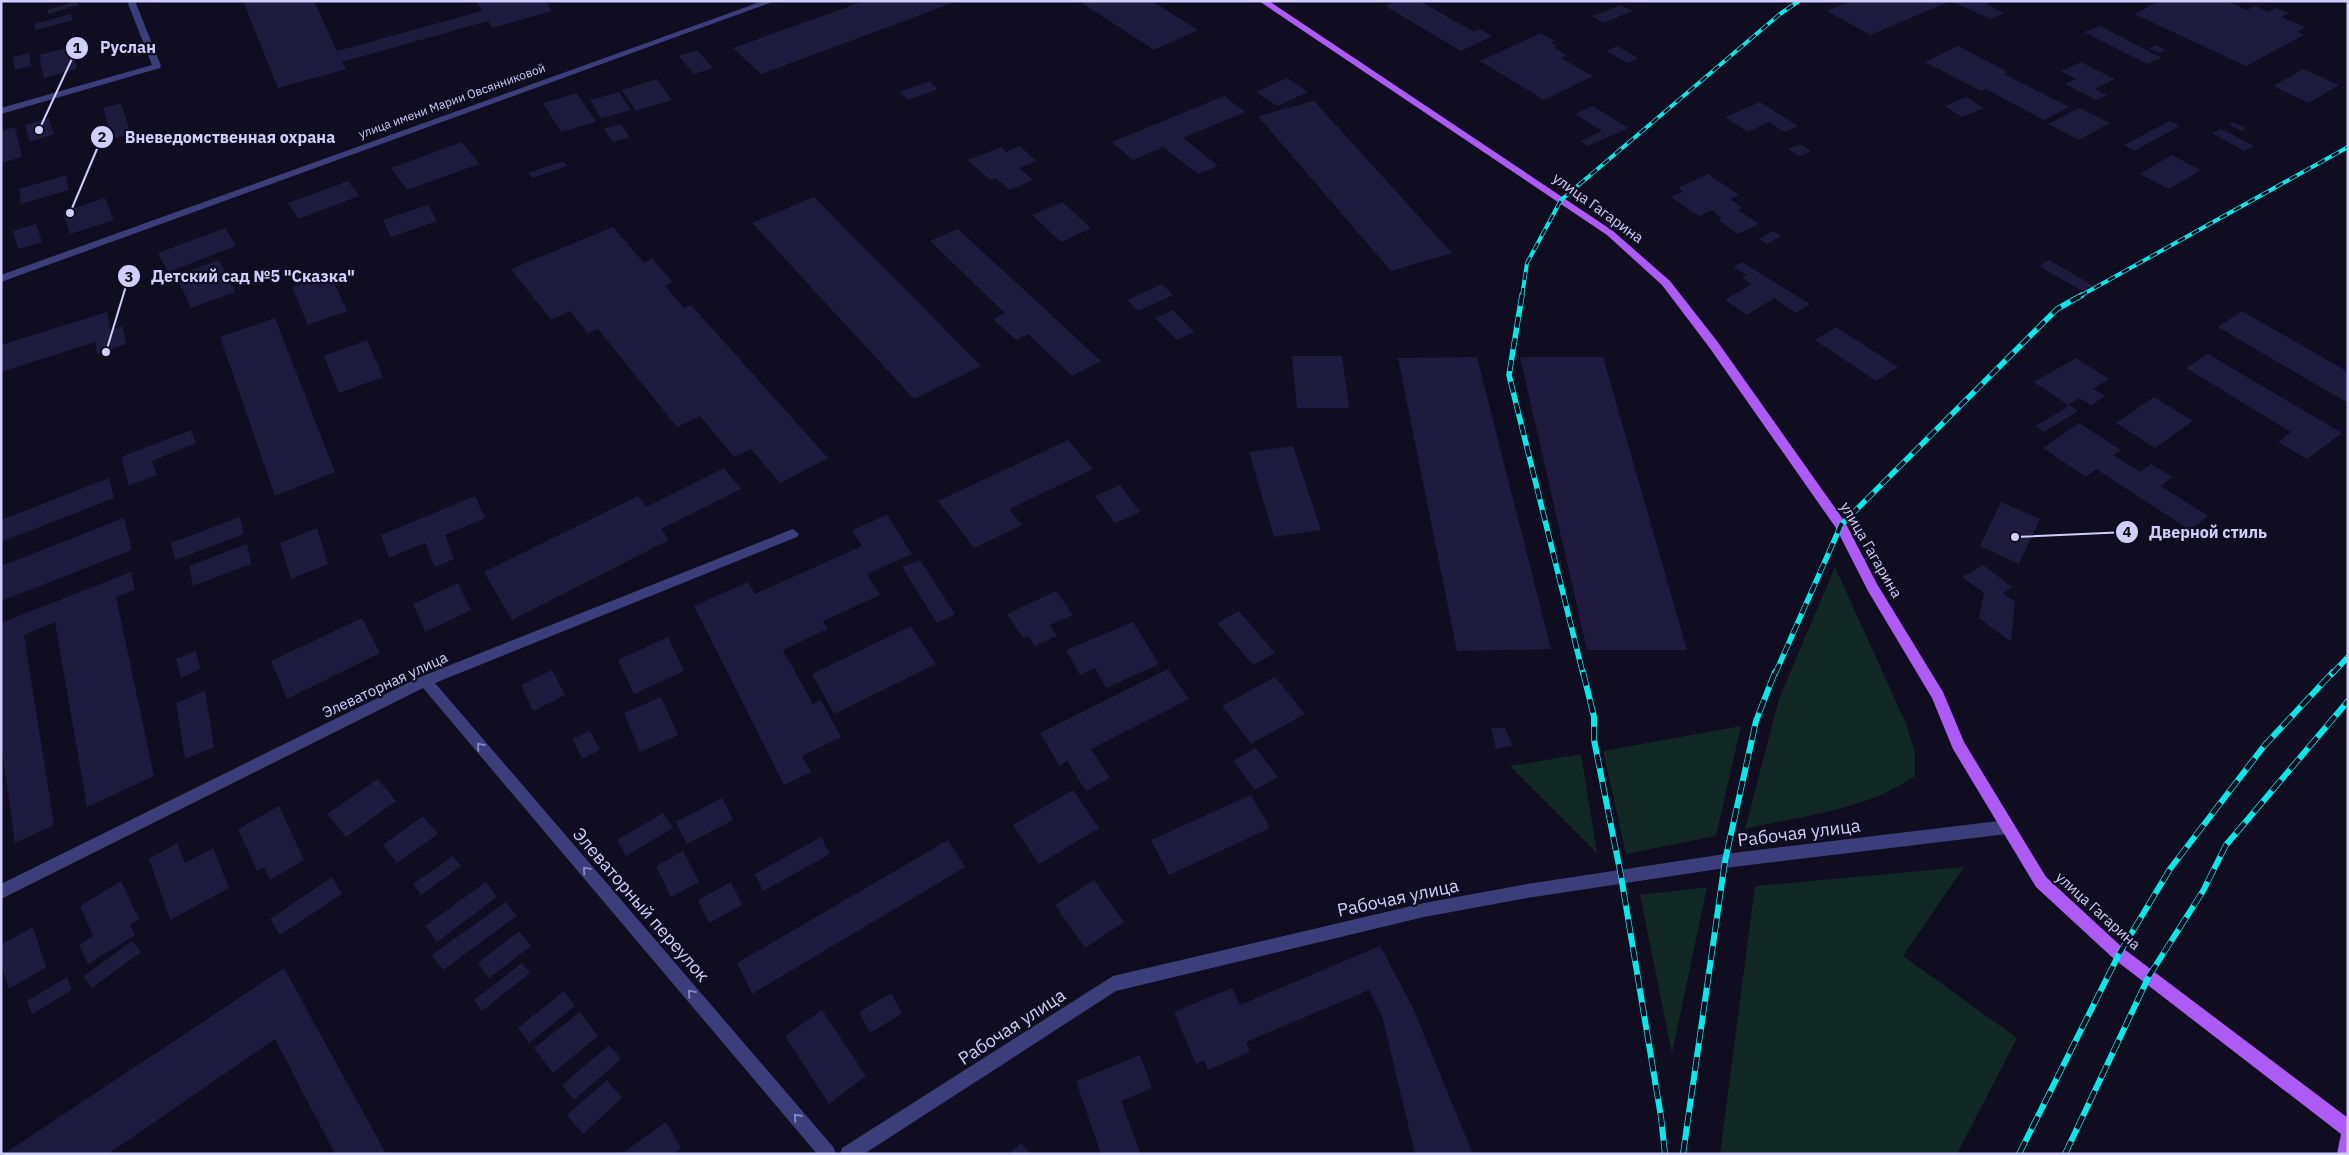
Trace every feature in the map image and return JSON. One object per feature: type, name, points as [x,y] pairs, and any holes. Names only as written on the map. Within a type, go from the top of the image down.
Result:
[{"type":"main road","name":"улица Гагарина","points":[[1263,1],[1610,233],[1666,283],[1713,344],[1841,525],[1872,587],[1938,696],[1958,744],[2040,882],[2119,954],[2348,1129]]},
{"type":"main road","points":[[2344,1154],[2348,1137]]},
{"type":"street","points":[[1,111],[157,66],[131,1]]},
{"type":"street","name":"улица имени Марии Овсянниковой","points":[[1,280],[456,113],[771,1]]},
{"type":"street","name":"Элеваторная улица","points":[[1,892],[425,681],[793,534]]},
{"type":"street","name":"Элеваторный переулок","points":[[425,681],[828,1154]]},
{"type":"street","name":"Рабочая улица","points":[[848,1154],[1113,984],[1424,910],[1518,893],[1725,861],[2007,827]]},
{"type":"green space","points":[[1835,567],[1907,726],[1915,753],[1915,776],[1896,788],[1855,804],[1745,829],[1779,699]]},
{"type":"green space","points":[[1741,726],[1716,836],[1626,854],[1603,751]]},
{"type":"green space","points":[[1581,754],[1597,853],[1510,766]]},
{"type":"green space","points":[[1964,867],[1903,956],[2017,1038],[1957,1154],[1720,1154],[1755,886]]},
{"type":"green space","points":[[1707,887],[1672,1054],[1640,895]]},
{"type":"building","points":[[77,1],[79,5],[48,14],[47,10]]},
{"type":"building","points":[[243,1],[314,1],[337,51],[482,11],[476,1],[546,1],[552,11],[492,28],[488,21],[342,62],[346,69],[278,88]]},
{"type":"building","points":[[864,1],[958,1],[761,74],[733,48]]},
{"type":"building","points":[[1079,1],[1152,1],[1198,30],[1154,50]]},
{"type":"building","points":[[1396,1],[1420,1],[1474,32],[1480,29],[1492,36],[1461,51],[1385,6]]},
{"type":"building","points":[[1851,1],[1951,1],[1870,35],[1827,11]]},
{"type":"building","points":[[1951,1],[1993,1],[1986,4],[2004,13],[1991,19]]},
{"type":"building","points":[[2160,1],[2227,1],[2247,10],[2255,6],[2269,12],[2276,8],[2289,13],[2281,17],[2305,27],[2297,32],[2304,35],[2246,66],[2134,14]]},
{"type":"building","points":[[1621,5],[1632,11],[1603,23],[1592,16]]},
{"type":"building","points":[[71,14],[73,20],[36,30],[34,24]]},
{"type":"building","points":[[2100,26],[2162,58],[2147,64],[2084,32]]},
{"type":"building","points":[[1541,33],[1555,41],[1551,43],[1557,46],[1554,48],[1567,55],[1561,58],[1593,76],[1544,100],[1480,61]]},
{"type":"building","points":[[2156,45],[2165,50],[2158,53],[2149,48]]},
{"type":"building","points":[[72,46],[77,69],[44,78],[39,55]]},
{"type":"building","points":[[1617,46],[1638,58],[1628,63],[1606,51]]},
{"type":"building","points":[[1958,46],[2008,72],[2004,74],[2069,107],[2044,120],[1986,89],[1981,91],[1925,62]]},
{"type":"building","points":[[697,50],[713,68],[694,74],[679,56]]},
{"type":"building","points":[[29,53],[31,66],[15,70],[13,57]]},
{"type":"building","points":[[2081,62],[2115,79],[2095,89],[2107,95],[2096,100],[2065,84],[2076,79],[2061,71]]},
{"type":"building","points":[[2303,69],[2339,85],[2309,103],[2273,86]]},
{"type":"building","points":[[1287,78],[1308,92],[1277,106],[1256,92]]},
{"type":"building","points":[[657,79],[672,100],[636,111],[622,90]]},
{"type":"building","points":[[930,81],[938,89],[908,100],[900,92]]},
{"type":"building","points":[[619,92],[631,110],[601,118],[590,100]]},
{"type":"building","points":[[577,93],[596,122],[561,132],[543,103]]},
{"type":"building","points":[[1224,96],[1245,112],[1183,138],[1218,166],[1198,174],[1163,147],[1133,160],[1112,142]]},
{"type":"building","points":[[1966,97],[1984,108],[1962,117],[1945,106]]},
{"type":"building","points":[[1314,101],[1452,253],[1391,271],[1258,116]]},
{"type":"building","points":[[1760,102],[1798,126],[1785,132],[1769,122],[1748,132],[1725,117]]},
{"type":"building","points":[[121,103],[131,134],[112,139],[103,108]]},
{"type":"building","points":[[1593,106],[1628,128],[1588,146],[1581,141],[1602,131],[1575,114]]},
{"type":"building","points":[[2079,108],[2110,123],[2079,140],[2048,124]]},
{"type":"building","points":[[49,118],[54,134],[30,142],[25,125]]},
{"type":"building","points":[[2170,121],[2180,126],[2134,151],[2124,145]]},
{"type":"building","points":[[2233,122],[2246,128],[2242,131],[2229,125]]},
{"type":"building","points":[[621,124],[630,137],[613,142],[604,129]]},
{"type":"building","points":[[15,127],[22,157],[1,163],[1,131]]},
{"type":"building","points":[[2221,129],[2254,146],[2244,151],[2212,133]]},
{"type":"building","points":[[462,142],[479,164],[407,190],[391,168]]},
{"type":"building","points":[[1800,144],[1811,151],[1800,156],[1788,149]]},
{"type":"building","points":[[1020,146],[1036,161],[1019,168],[1033,180],[1010,190],[996,178],[990,180],[968,160],[1001,147],[1006,152]]},
{"type":"building","points":[[2172,155],[2201,170],[2169,189],[2140,174]]},
{"type":"building","points":[[563,161],[567,166],[532,178],[528,173]]},
{"type":"building","points":[[1708,174],[1739,195],[1730,199],[1742,208],[1738,210],[1759,224],[1738,234],[1718,220],[1722,218],[1711,210],[1699,216],[1671,197],[1683,192],[1678,188]]},
{"type":"building","points":[[66,175],[69,190],[21,204],[19,189]]},
{"type":"building","points":[[348,181],[359,196],[299,219],[288,203]]},
{"type":"building","points":[[814,197],[981,366],[914,399],[752,223]]},
{"type":"building","points":[[105,198],[114,220],[70,234],[63,212]]},
{"type":"building","points":[[1062,202],[1091,228],[1061,242],[1032,215]]},
{"type":"building","points":[[428,205],[437,221],[391,237],[383,220]]},
{"type":"building","points":[[36,224],[42,242],[18,249],[13,231]]},
{"type":"building","points":[[613,227],[644,263],[652,259],[673,282],[665,286],[684,308],[691,305],[828,458],[780,483],[751,449],[734,457],[700,416],[677,427],[598,329],[588,333],[570,311],[551,320],[511,269]]},
{"type":"building","points":[[225,228],[236,246],[168,272],[158,253]]},
{"type":"building","points":[[958,229],[1101,361],[1072,376],[1028,334],[1016,340],[993,319],[1005,313],[930,241]]},
{"type":"building","points":[[1773,231],[1781,236],[1767,244],[1759,239]]},
{"type":"building","points":[[219,260],[235,292],[191,308],[176,276]]},
{"type":"building","points":[[2049,260],[2094,286],[2084,292],[2039,266]]},
{"type":"building","points":[[1742,262],[1810,304],[1796,313],[1774,298],[1747,315],[1725,300],[1752,284],[1742,278],[1747,275],[1733,267]]},
{"type":"building","points":[[330,274],[347,311],[308,325],[292,287]]},
{"type":"building","points":[[1162,284],[1173,295],[1138,311],[1127,300]]},
{"type":"building","points":[[1173,310],[1194,332],[1177,340],[1155,318]]},
{"type":"building","points":[[2242,311],[2348,372],[2348,403],[2218,327]]},
{"type":"building","points":[[107,312],[110,330],[122,326],[126,344],[97,354],[95,342],[1,372],[1,345]]},
{"type":"building","points":[[275,318],[335,472],[275,496],[220,337]]},
{"type":"building","points":[[1836,327],[1898,367],[1876,381],[1815,340]]},
{"type":"building","points":[[367,340],[383,377],[339,393],[324,356]]},
{"type":"building","points":[[2208,354],[2342,433],[2307,459],[2278,442],[2291,432],[2186,368]]},
{"type":"building","points":[[1292,356],[1342,356],[1349,408],[1297,408]]},
{"type":"building","points":[[1477,357],[1551,649],[1457,651],[1398,358]]},
{"type":"building","points":[[1520,357],[1603,357],[1687,650],[1587,650]]},
{"type":"building","points":[[2076,358],[2109,379],[2093,389],[2105,396],[2091,405],[2079,398],[2068,405],[2034,382]]},
{"type":"building","points":[[2154,397],[2193,421],[2155,448],[2116,423]]},
{"type":"building","points":[[2070,405],[2078,411],[2044,432],[2036,426]]},
{"type":"building","points":[[2079,423],[2121,450],[2113,455],[2140,472],[2151,464],[2172,477],[2161,486],[2208,516],[2190,530],[2096,469],[2086,477],[2043,448]]},
{"type":"building","points":[[191,430],[196,443],[152,461],[157,475],[129,486],[121,457]]},
{"type":"building","points":[[1068,440],[1093,469],[1009,509],[1022,525],[974,548],[938,501]]},
{"type":"building","points":[[1293,446],[1321,530],[1274,537],[1249,452]]},
{"type":"building","points":[[724,468],[741,489],[661,529],[669,540],[512,620],[484,572],[638,496],[646,507]]},
{"type":"building","points":[[109,478],[114,498],[1,542],[1,520]]},
{"type":"building","points":[[1120,485],[1140,512],[1115,523],[1095,496]]},
{"type":"building","points":[[475,496],[485,518],[445,535],[454,559],[435,567],[425,543],[389,558],[381,535]]},
{"type":"building","points":[[2001,502],[2040,519],[2019,564],[1980,546]]},
{"type":"building","points":[[887,515],[912,554],[867,574],[880,595],[823,621],[827,629],[783,650],[813,704],[821,700],[841,737],[802,756],[811,772],[784,785],[694,606],[748,582],[755,594],[862,546],[852,530]]},
{"type":"building","points":[[240,517],[244,534],[175,560],[171,543]]},
{"type":"building","points":[[124,518],[132,550],[1,601],[1,566]]},
{"type":"building","points":[[317,528],[328,564],[291,579],[280,543]]},
{"type":"building","points":[[247,544],[251,564],[193,586],[189,566]]},
{"type":"building","points":[[920,560],[955,614],[937,623],[902,567]]},
{"type":"building","points":[[1983,565],[2012,587],[2003,593],[2015,602],[2011,642],[1979,618],[1984,593],[1962,577]]},
{"type":"building","points":[[131,572],[135,590],[116,597],[154,776],[87,807],[55,622],[24,635],[54,825],[15,843],[1,742],[1,623]]},
{"type":"building","points":[[458,583],[471,610],[425,632],[413,604]]},
{"type":"building","points":[[1056,591],[1073,615],[1050,625],[1057,636],[1035,646],[1028,636],[1023,638],[1007,614]]},
{"type":"building","points":[[1239,611],[1275,653],[1253,665],[1217,623]]},
{"type":"building","points":[[362,618],[380,653],[287,699],[271,661]]},
{"type":"building","points":[[1133,622],[1159,664],[1106,688],[1095,668],[1080,675],[1066,650]]},
{"type":"building","points":[[911,626],[936,664],[834,714],[812,674]]},
{"type":"building","points":[[668,637],[684,671],[634,694],[618,660]]},
{"type":"building","points":[[196,651],[200,669],[181,678],[176,659]]},
{"type":"building","points":[[1168,669],[1189,699],[1091,749],[1110,778],[1086,791],[1067,761],[1059,765],[1040,733]]},
{"type":"building","points":[[552,670],[565,695],[533,711],[521,685]]},
{"type":"building","points":[[1275,677],[1305,714],[1251,744],[1222,706]]},
{"type":"building","points":[[205,691],[214,747],[185,759],[176,703]]},
{"type":"building","points":[[661,697],[678,735],[640,752],[624,713]]},
{"type":"building","points":[[1491,728],[1505,728],[1513,746],[1496,749]]},
{"type":"building","points":[[590,731],[600,750],[582,759],[573,739]]},
{"type":"building","points":[[1256,748],[1278,777],[1255,790],[1233,761]]},
{"type":"building","points":[[378,779],[396,801],[346,837],[327,814]]},
{"type":"building","points":[[1073,790],[1099,828],[1039,864],[1013,825]]},
{"type":"building","points":[[1251,795],[1270,828],[1169,875],[1151,840]]},
{"type":"building","points":[[722,798],[733,820],[687,844],[676,822]]},
{"type":"building","points":[[279,806],[304,860],[270,880],[264,867],[257,871],[238,829]]},
{"type":"building","points":[[663,813],[673,828],[626,856],[617,840]]},
{"type":"building","points":[[423,816],[438,834],[397,863],[383,845]]},
{"type":"building","points":[[821,837],[830,854],[763,891],[755,874]]},
{"type":"building","points":[[948,840],[965,867],[752,994],[737,963]]},
{"type":"building","points":[[177,843],[185,863],[213,848],[229,888],[170,920],[149,859]]},
{"type":"building","points":[[683,851],[699,882],[671,897],[656,866]]},
{"type":"building","points":[[453,856],[461,866],[421,895],[413,884]]},
{"type":"building","points":[[332,877],[342,894],[280,935],[270,919]]},
{"type":"building","points":[[1094,880],[1124,922],[1085,948],[1055,905]]},
{"type":"building","points":[[121,881],[139,919],[130,925],[135,935],[88,964],[79,945],[93,936],[80,906]]},
{"type":"building","points":[[486,882],[497,897],[437,942],[425,926]]},
{"type":"building","points":[[731,882],[742,905],[709,923],[698,900]]},
{"type":"building","points":[[506,902],[517,916],[443,970],[432,955]]},
{"type":"building","points":[[33,927],[46,967],[9,989],[1,964],[1,945]]},
{"type":"building","points":[[519,931],[531,946],[489,978],[478,963]]},
{"type":"building","points":[[132,941],[141,952],[92,988],[84,976]]},
{"type":"building","points":[[1380,946],[1412,1006],[1473,1154],[1415,1154],[1383,1019],[1369,990],[1246,1042],[1250,1052],[1208,1070],[1204,1060],[1196,1064],[1174,1012],[1232,988],[1240,1005]]},
{"type":"building","points":[[522,963],[530,973],[482,1011],[474,1000]]},
{"type":"building","points":[[284,968],[386,1154],[335,1154],[275,1039],[108,1154],[4,1154]]},
{"type":"building","points":[[67,977],[72,990],[32,1014],[27,1001]]},
{"type":"building","points":[[564,991],[575,1006],[529,1043],[518,1028]]},
{"type":"building","points":[[891,993],[902,1014],[870,1033],[859,1012]]},
{"type":"building","points":[[822,1010],[866,1076],[829,1104],[785,1036]]},
{"type":"building","points":[[580,1012],[598,1036],[553,1073],[534,1048]]},
{"type":"building","points":[[609,1045],[621,1059],[574,1100],[562,1085]]},
{"type":"building","points":[[1140,1055],[1152,1088],[1121,1101],[1141,1154],[1101,1154],[1076,1081]]},
{"type":"building","points":[[607,1080],[622,1098],[583,1134],[567,1115]]},
{"type":"building","points":[[666,1122],[681,1148],[673,1154],[621,1154]]},
{"type":"building","points":[[1021,1143],[1030,1154],[1009,1154]]},
{"type":"railway","points":[[1522,296],[1527,263],[1561,200],[1780,14],[1799,1]]},
{"type":"railway","points":[[2080,296],[2348,147]]},
{"type":"railway","points":[[1522,295],[1509,375],[1583,674]]},
{"type":"railway","points":[[1775,674],[1841,525],[2057,309],[2082,295]]},
{"type":"railway","points":[[2332,674],[2348,657]]},
{"type":"railway","points":[[1583,672],[1594,717],[1594,740],[1621,876],[1661,1117],[1665,1154]]},
{"type":"railway","points":[[1683,1154],[1725,861],[1756,721],[1775,672]]},
{"type":"railway","points":[[2019,1154],[2119,954],[2170,869],[2264,746],[2333,672]]},
{"type":"railway","points":[[2065,1154],[2149,976],[2203,891],[2226,845],[2348,701]]},
{"type":"place","name":"Руслан","points":[[39,130]]},
{"type":"place","name":"Вневедомственная охрана","points":[[70,213]]},
{"type":"place","name":"Детский сад №5 \"Сказка\"","points":[[106,352]]},
{"type":"place","name":"Дверной стиль","points":[[2015,537]]}]
